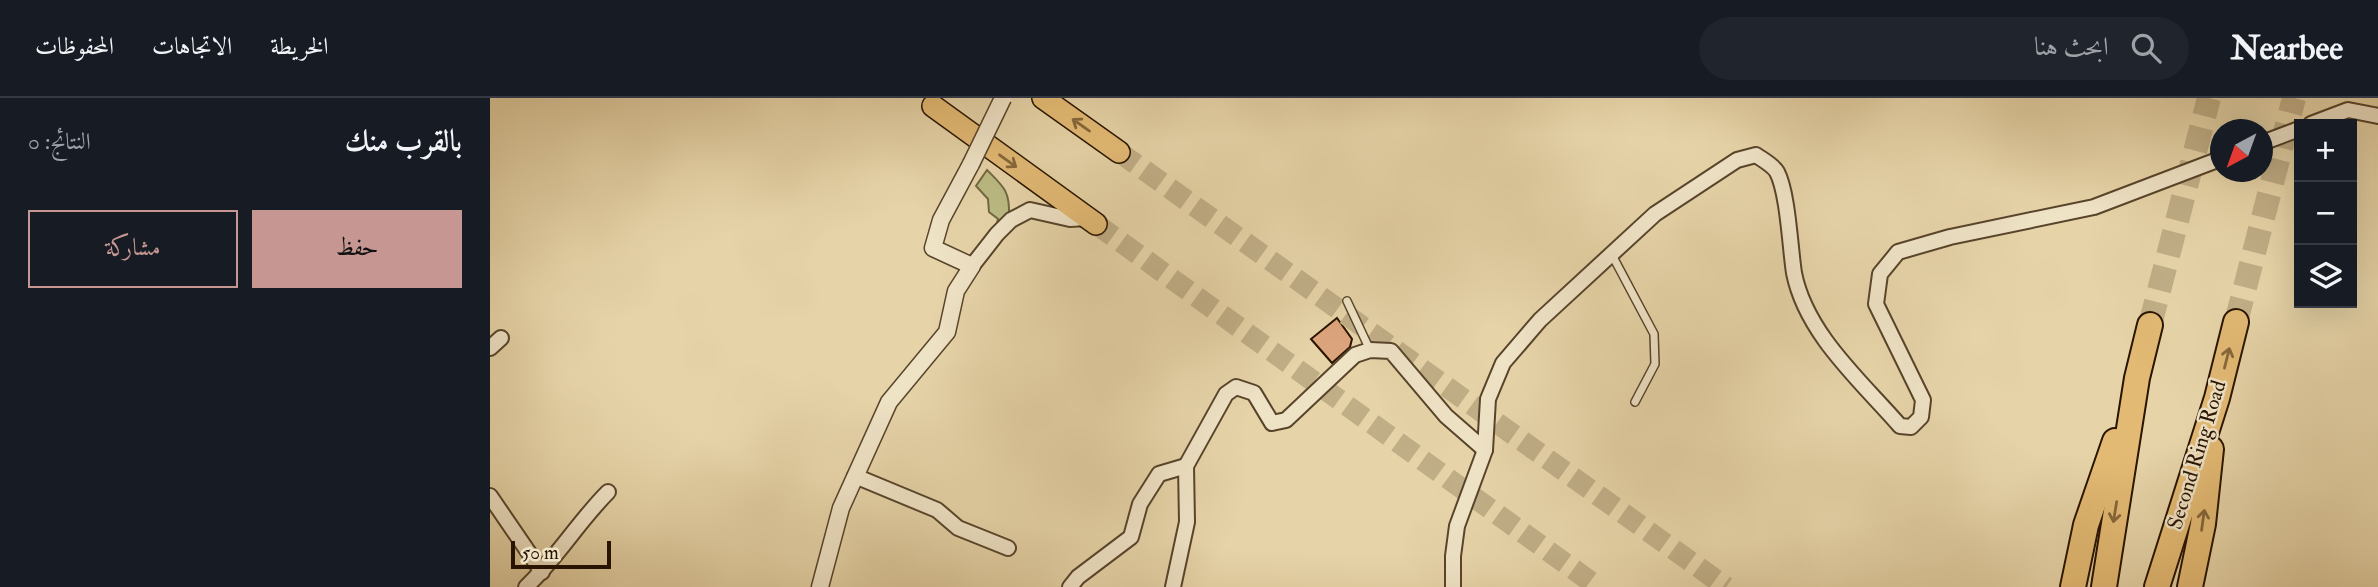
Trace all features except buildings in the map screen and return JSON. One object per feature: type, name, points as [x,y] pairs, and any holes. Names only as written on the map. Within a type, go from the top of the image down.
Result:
[{"type":"highway","name":"Second Ring Road","points":[[2157,587],[2217,398],[2236,322]]},
{"type":"highway","points":[[2104,587],[2137,378],[2150,325]]},
{"type":"highway","points":[[2073,587],[2086,525],[2137,378]]},
{"type":"highway","points":[[2190,587],[2203,524],[2217,398]]},
{"type":"main road","points":[[1043,98],[1119,152]]},
{"type":"main road","points":[[933,106],[1092,221]]},
{"type":"street","points":[[972,266],[933,248],[941,220],[1003,98]]},
{"type":"street","points":[[2324,119],[2348,110],[2378,116]]},
{"type":"street","points":[[2273,139],[2294,131]]},
{"type":"street","points":[[1453,587],[1457,526],[1485,450],[1488,400],[1503,363],[1540,320],[1655,214],[1737,160],[1756,155],[1776,170],[1782,185],[1795,275],[1807,310],[1830,345],[1900,426],[1911,427],[1921,417],[1923,400],[1875,303],[1880,274],[1898,252],[1950,237],[2094,207],[2210,163]]},
{"type":"street","points":[[820,587],[841,508],[889,402],[947,332],[956,291],[972,266],[1004,227],[1030,210],[1092,221]]},
{"type":"street","points":[[1173,587],[1187,522],[1186,466],[1226,394],[1236,387],[1254,393],[1272,423],[1286,420],[1355,355],[1370,350],[1391,351],[1446,416],[1485,450]]},
{"type":"street","points":[[1070,587],[1131,537],[1140,504],[1159,474],[1186,466]]},
{"type":"street","points":[[855,476],[937,510],[958,528],[1008,548]]},
{"type":"street","points":[[526,587],[573,534],[585,514],[607,492]]},
{"type":"street","points":[[490,496],[542,572]]},
{"type":"lane","points":[[1611,253],[1654,334],[1655,364],[1635,402]]},
{"type":"lane","points":[[1347,301],[1370,350]]},
{"type":"green space","points":[[987,170],[1002,185],[1007,195],[1009,216],[997,223],[998,219],[989,212],[988,199],[976,186]]},
{"type":"tunnel","points":[[2150,325],[2209,98]]},
{"type":"tunnel","points":[[2236,322],[2294,98]]},
{"type":"tunnel","points":[[1119,152],[1726,587]]},
{"type":"tunnel","points":[[1096,224],[1598,587]]}]
